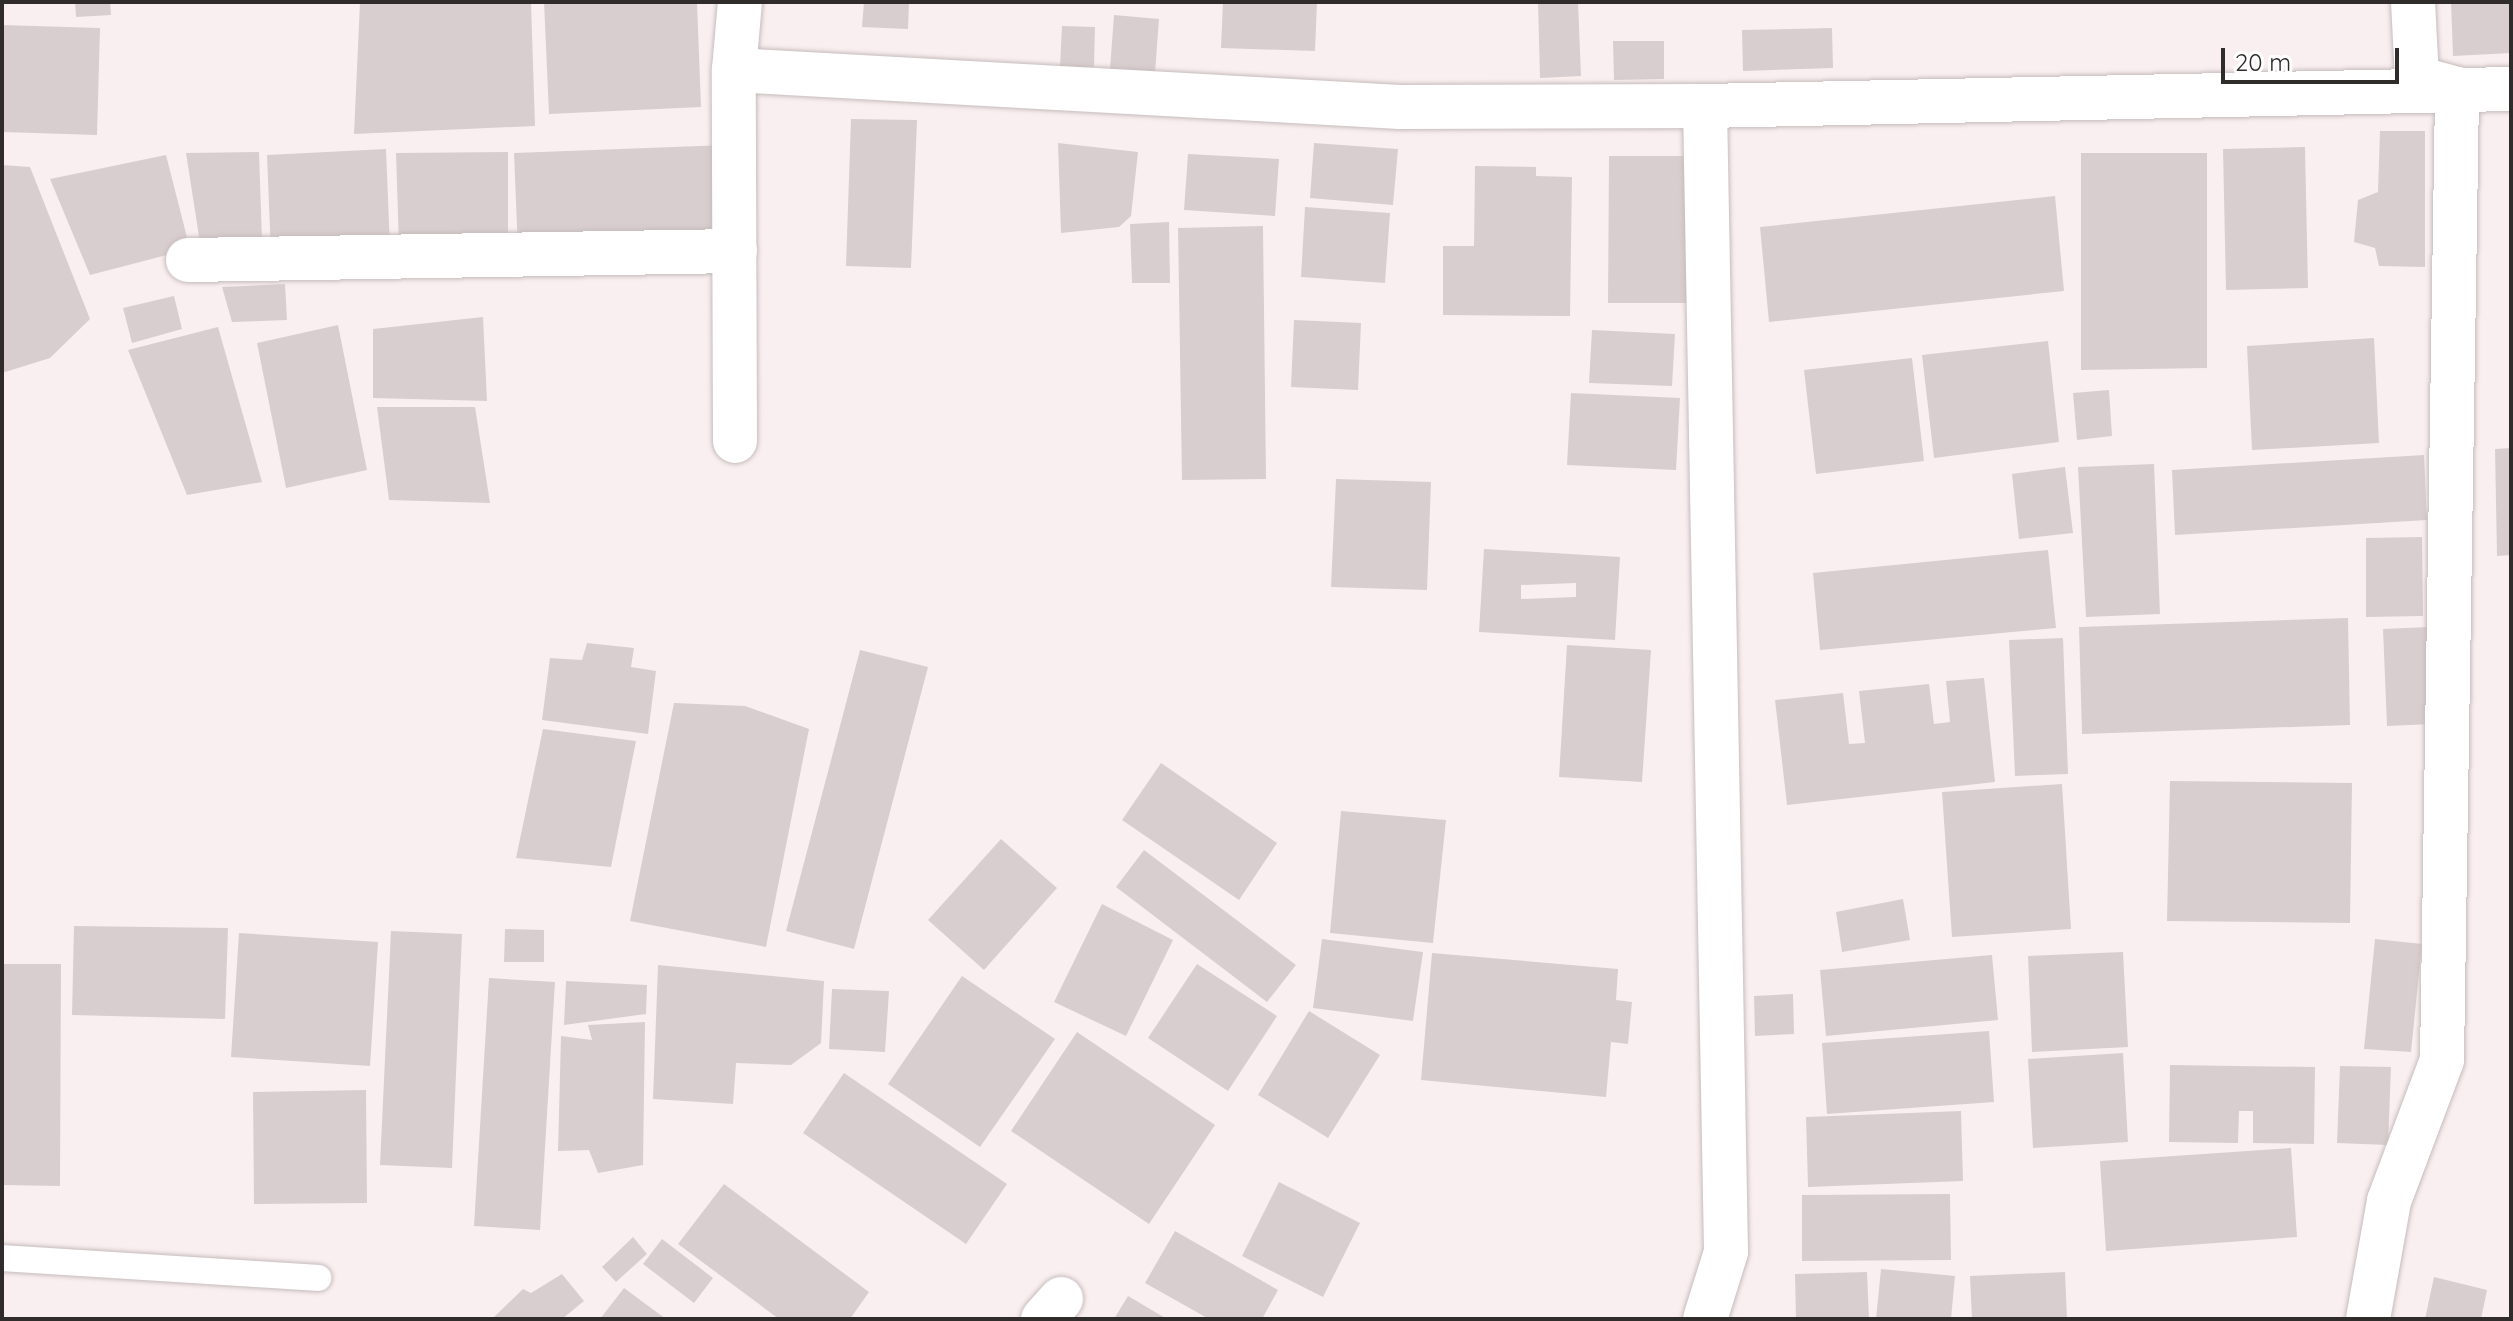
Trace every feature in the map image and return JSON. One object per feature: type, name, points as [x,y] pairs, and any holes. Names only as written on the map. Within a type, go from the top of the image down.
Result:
[{"type":"street","points":[[735,441],[734,70],[740,2]]},
{"type":"street","points":[[2413,2],[2417,78],[2457,89]]},
{"type":"street","points":[[734,70],[1400,107],[1705,106],[2511,89]]},
{"type":"street","points":[[2368,1319],[2389,1201],[2442,1060],[2457,89]]},
{"type":"street","points":[[1705,106],[1726,1252],[1705,1319]]},
{"type":"street","points":[[188,260],[735,251]]},
{"type":"lane","points":[[2,1258],[318,1278]]},
{"type":"building","points":[[75,2],[110,2],[111,15],[76,17]]},
{"type":"building","points":[[360,2],[531,2],[535,126],[354,134]]},
{"type":"building","points":[[544,2],[697,2],[701,107],[549,114]]},
{"type":"building","points":[[864,2],[909,2],[908,29],[862,27]]},
{"type":"building","points":[[1223,2],[1317,2],[1315,51],[1221,48]]},
{"type":"building","points":[[1538,2],[1578,2],[1581,76],[1540,78]]},
{"type":"building","points":[[2451,2],[2511,2],[2511,53],[2453,56]]},
{"type":"building","points":[[1114,15],[1159,19],[1155,73],[1110,69]]},
{"type":"building","points":[[2,25],[100,28],[97,135],[2,132]]},
{"type":"building","points":[[1062,26],[1095,27],[1094,67],[1060,67]]},
{"type":"building","points":[[1832,28],[1833,68],[1743,71],[1742,30]]},
{"type":"building","points":[[1613,41],[1664,41],[1664,79],[1614,80]]},
{"type":"building","points":[[851,119],[917,120],[911,268],[846,266]]},
{"type":"building","points":[[2380,131],[2425,131],[2425,267],[2379,266],[2375,248],[2354,242],[2358,200],[2378,192]]},
{"type":"building","points":[[1058,143],[1138,152],[1131,216],[1119,227],[1061,233]]},
{"type":"building","points":[[1314,143],[1398,149],[1393,205],[1310,198]]},
{"type":"building","points":[[726,145],[729,239],[518,251],[514,153]]},
{"type":"building","points":[[2305,147],[2308,288],[2226,290],[2223,149]]},
{"type":"building","points":[[386,149],[390,248],[271,254],[267,155]]},
{"type":"building","points":[[259,152],[262,240],[200,243],[186,153]]},
{"type":"building","points":[[508,152],[508,249],[399,247],[396,153]]},
{"type":"building","points":[[2081,153],[2207,153],[2207,368],[2081,370]]},
{"type":"building","points":[[1188,154],[1279,159],[1275,216],[1184,210]]},
{"type":"building","points":[[166,155],[190,249],[90,275],[50,179]]},
{"type":"building","points":[[1609,156],[1689,156],[1687,303],[1608,303]]},
{"type":"building","points":[[2,165],[30,167],[90,319],[50,358],[2,373]]},
{"type":"building","points":[[1475,166],[1536,167],[1536,176],[1572,177],[1570,316],[1443,315],[1443,246],[1474,246]]},
{"type":"building","points":[[2055,196],[2064,291],[1769,322],[1760,227]]},
{"type":"building","points":[[1305,207],[1390,213],[1385,283],[1301,277]]},
{"type":"building","points":[[1169,222],[1170,283],[1132,283],[1130,224]]},
{"type":"building","points":[[1263,226],[1266,479],[1182,480],[1178,228]]},
{"type":"building","points":[[285,284],[287,320],[232,322],[222,287]]},
{"type":"building","points":[[174,296],[182,329],[132,343],[123,308]]},
{"type":"building","points":[[483,317],[487,401],[373,398],[373,329]]},
{"type":"building","points":[[1294,320],[1361,323],[1358,390],[1291,387]]},
{"type":"building","points":[[338,325],[367,470],[286,488],[257,343]]},
{"type":"building","points":[[218,327],[262,482],[187,495],[128,350]]},
{"type":"building","points":[[1592,330],[1675,334],[1672,386],[1589,383]]},
{"type":"building","points":[[2374,338],[2379,443],[2252,450],[2247,346]]},
{"type":"building","points":[[2048,341],[2059,442],[1934,458],[1922,355]]},
{"type":"building","points":[[1912,358],[1924,461],[1816,474],[1804,370]]},
{"type":"building","points":[[2109,390],[2112,436],[2077,440],[2073,393]]},
{"type":"building","points":[[1571,393],[1680,398],[1676,470],[1567,465]]},
{"type":"building","points":[[377,407],[475,407],[490,503],[389,500]]},
{"type":"building","points":[[2511,448],[2511,555],[2497,556],[2495,449]]},
{"type":"building","points":[[2424,455],[2427,520],[2175,535],[2172,470]]},
{"type":"building","points":[[2154,464],[2160,614],[2086,617],[2078,467]]},
{"type":"building","points":[[2065,467],[2073,533],[2019,539],[2012,474]]},
{"type":"building","points":[[1336,479],[1431,482],[1427,590],[1331,587]]},
{"type":"building","points":[[2422,537],[2423,616],[2366,617],[2366,538]]},
{"type":"building","points":[[1484,549],[1620,557],[1615,640],[1479,632]],"holes":[[[1576,583],[1576,597],[1521,599],[1521,585]]]},
{"type":"building","points":[[2048,550],[2056,628],[1820,650],[1813,573]]},
{"type":"building","points":[[2348,618],[2350,725],[2082,734],[2079,627]]},
{"type":"building","points":[[2428,627],[2432,724],[2387,726],[2383,629]]},
{"type":"building","points":[[2063,638],[2068,774],[2015,776],[2009,640]]},
{"type":"building","points":[[587,643],[634,648],[631,667],[656,671],[648,734],[542,720],[550,658],[582,660]]},
{"type":"building","points":[[1567,645],[1651,650],[1642,782],[1559,777]]},
{"type":"building","points":[[860,650],[928,667],[854,949],[786,931]]},
{"type":"building","points":[[1984,678],[1995,782],[1787,805],[1775,700],[1843,693],[1849,744],[1865,743],[1859,691],[1929,684],[1934,724],[1950,722],[1946,681]]},
{"type":"building","points":[[674,703],[745,706],[809,729],[766,947],[630,921]]},
{"type":"building","points":[[543,729],[636,741],[611,867],[516,858]]},
{"type":"building","points":[[1161,763],[1277,843],[1239,900],[1122,820]]},
{"type":"building","points":[[2170,781],[2352,783],[2350,923],[2167,921]]},
{"type":"building","points":[[2062,784],[2071,929],[1952,937],[1942,792]]},
{"type":"building","points":[[1341,811],[1446,820],[1433,943],[1330,933]]},
{"type":"building","points":[[1001,839],[1057,888],[984,970],[928,920]]},
{"type":"building","points":[[1144,850],[1296,965],[1267,1002],[1116,887]]},
{"type":"building","points":[[1903,899],[1910,940],[1842,952],[1836,912]]},
{"type":"building","points":[[1102,904],[1173,940],[1126,1036],[1054,1002]]},
{"type":"building","points":[[74,926],[228,928],[225,1019],[72,1015]]},
{"type":"building","points":[[505,929],[544,930],[544,962],[504,962]]},
{"type":"building","points":[[391,931],[462,934],[452,1168],[380,1165]]},
{"type":"building","points":[[239,933],[378,942],[370,1066],[231,1057]]},
{"type":"building","points":[[1322,939],[1423,952],[1413,1021],[1313,1008]]},
{"type":"building","points":[[2375,939],[2422,944],[2411,1052],[2364,1049]]},
{"type":"building","points":[[2123,952],[2128,1047],[2032,1052],[2028,956]]},
{"type":"building","points":[[1432,953],[1618,969],[1616,1000],[1632,1002],[1628,1044],[1611,1042],[1606,1097],[1421,1080]]},
{"type":"building","points":[[1992,955],[1998,1020],[1826,1036],[1820,970]]},
{"type":"building","points":[[3,964],[61,964],[60,1186],[2,1185]]},
{"type":"building","points":[[1197,964],[1277,1016],[1228,1091],[1148,1038]]},
{"type":"building","points":[[658,965],[824,981],[821,1043],[791,1065],[736,1063],[733,1104],[653,1099]]},
{"type":"building","points":[[962,976],[1055,1039],[980,1147],[888,1084]]},
{"type":"building","points":[[489,978],[555,982],[540,1230],[474,1226]]},
{"type":"building","points":[[566,981],[647,985],[646,1014],[564,1025]]},
{"type":"building","points":[[832,989],[889,991],[885,1052],[829,1049]]},
{"type":"building","points":[[1793,994],[1794,1034],[1755,1036],[1754,996]]},
{"type":"building","points":[[1309,1011],[1380,1055],[1328,1138],[1258,1095]]},
{"type":"building","points":[[645,1022],[643,1165],[598,1173],[589,1150],[558,1151],[561,1036],[592,1040],[588,1025]]},
{"type":"building","points":[[1989,1031],[1994,1102],[1827,1114],[1822,1043]]},
{"type":"building","points":[[1077,1032],[1215,1125],[1149,1224],[1011,1131]]},
{"type":"building","points":[[2123,1053],[2128,1142],[2033,1148],[2028,1059]]},
{"type":"building","points":[[2170,1065],[2315,1067],[2314,1144],[2253,1143],[2253,1111],[2239,1111],[2238,1143],[2169,1142]]},
{"type":"building","points":[[2340,1066],[2391,1067],[2388,1145],[2337,1143]]},
{"type":"building","points":[[844,1073],[1007,1184],[966,1244],[803,1133]]},
{"type":"building","points":[[366,1090],[367,1203],[254,1204],[253,1092]]},
{"type":"building","points":[[1961,1111],[1963,1181],[1808,1187],[1806,1117]]},
{"type":"building","points":[[2291,1148],[2297,1237],[2106,1251],[2100,1161]]},
{"type":"building","points":[[1279,1182],[1360,1223],[1323,1297],[1242,1256]]},
{"type":"building","points":[[724,1184],[869,1292],[850,1319],[779,1319],[678,1244]]},
{"type":"building","points":[[1950,1194],[1951,1260],[1802,1261],[1802,1195]]},
{"type":"building","points":[[1175,1231],[1278,1290],[1262,1319],[1209,1319],[1145,1283]]},
{"type":"building","points":[[633,1237],[647,1254],[616,1282],[602,1267]]},
{"type":"building","points":[[662,1239],[713,1278],[694,1303],[643,1264]]},
{"type":"building","points":[[1881,1269],[1955,1276],[1951,1319],[1876,1319]]},
{"type":"building","points":[[1867,1272],[1869,1319],[1796,1319],[1795,1274]]},
{"type":"building","points":[[2065,1272],[2067,1319],[1972,1319],[1970,1276]]},
{"type":"building","points":[[562,1274],[584,1301],[562,1319],[492,1319],[523,1289],[531,1293]]},
{"type":"building","points":[[2434,1277],[2487,1290],[2481,1319],[2425,1319]]},
{"type":"building","points":[[624,1288],[666,1319],[600,1319]]},
{"type":"building","points":[[1128,1296],[1167,1319],[1114,1319]]}]
